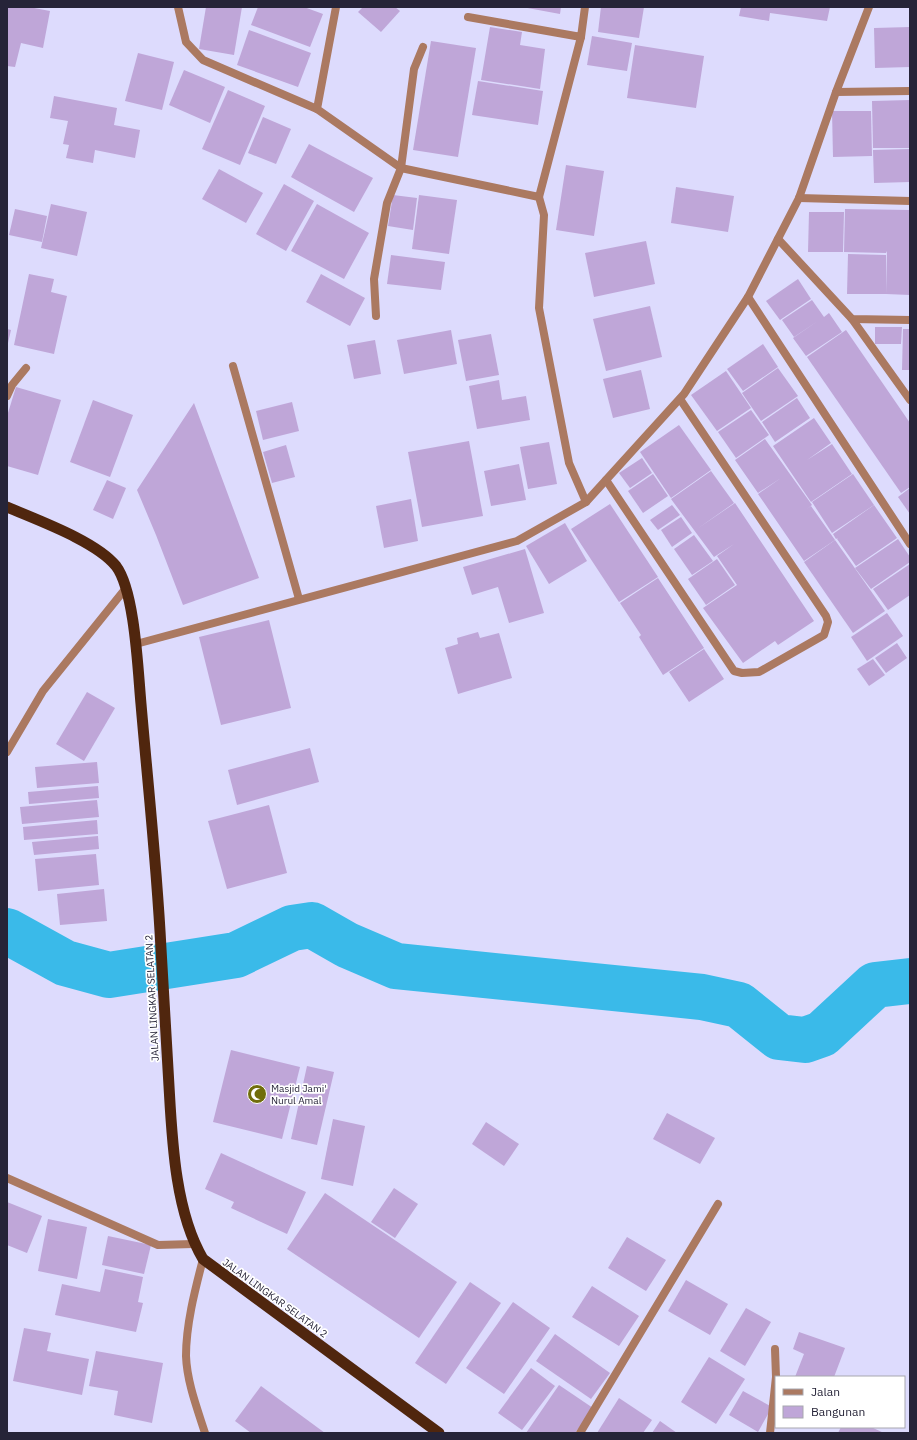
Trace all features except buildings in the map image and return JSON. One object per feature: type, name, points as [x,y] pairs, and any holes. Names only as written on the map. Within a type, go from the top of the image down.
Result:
[{"type":"highway","name":"JALAN LINGKAR SELATAN 2","points":[[7,507],[73,536],[99,551],[116,566],[126,588],[136,644],[161,946],[171,1127],[177,1180],[194,1244],[203,1259],[439,1433]]},
{"type":"street","points":[[178,7],[186,42],[203,60],[317,109],[401,168],[539,197]]},
{"type":"street","points":[[317,109],[336,7]]},
{"type":"street","points":[[584,7],[581,37],[539,197],[544,215],[539,308],[569,463],[586,502]]},
{"type":"street","points":[[136,644],[517,541],[586,502],[680,399],[748,297],[799,198],[836,92],[869,7]]},
{"type":"street","points":[[468,17],[581,37]]},
{"type":"street","points":[[376,316],[374,279],[387,203],[401,168],[412,78],[416,61],[423,46]]},
{"type":"street","points":[[836,92],[910,91]]},
{"type":"street","points":[[799,198],[910,201]]},
{"type":"street","points":[[778,239],[852,319],[910,400]]},
{"type":"street","points":[[748,297],[910,544]]},
{"type":"street","points":[[852,319],[910,320]]},
{"type":"street","points":[[233,366],[299,599]]},
{"type":"street","points":[[7,396],[12,385],[26,368]]},
{"type":"street","points":[[606,480],[734,671],[742,673],[759,672],[824,635],[828,622],[826,616],[680,399]]},
{"type":"street","points":[[7,752],[43,691],[126,588]]},
{"type":"street","points":[[7,1178],[158,1245],[194,1244]]},
{"type":"street","points":[[580,1433],[718,1204]]},
{"type":"street","points":[[203,1259],[192,1307],[186,1356],[193,1397],[205,1433]]},
{"type":"street","points":[[775,1349],[776,1376]]},
{"type":"street","points":[[770,1433],[775,1386]]},
{"type":"waterway","points":[[7,931],[65,963],[109,975],[236,955],[292,928],[312,925],[347,945],[396,966],[702,997],[739,1005],[779,1037],[805,1040],[822,1034],[875,985],[910,981]]},
{"type":"place","name":"Masjid Jami' Nurul Amal","points":[[257,1094]]}]
